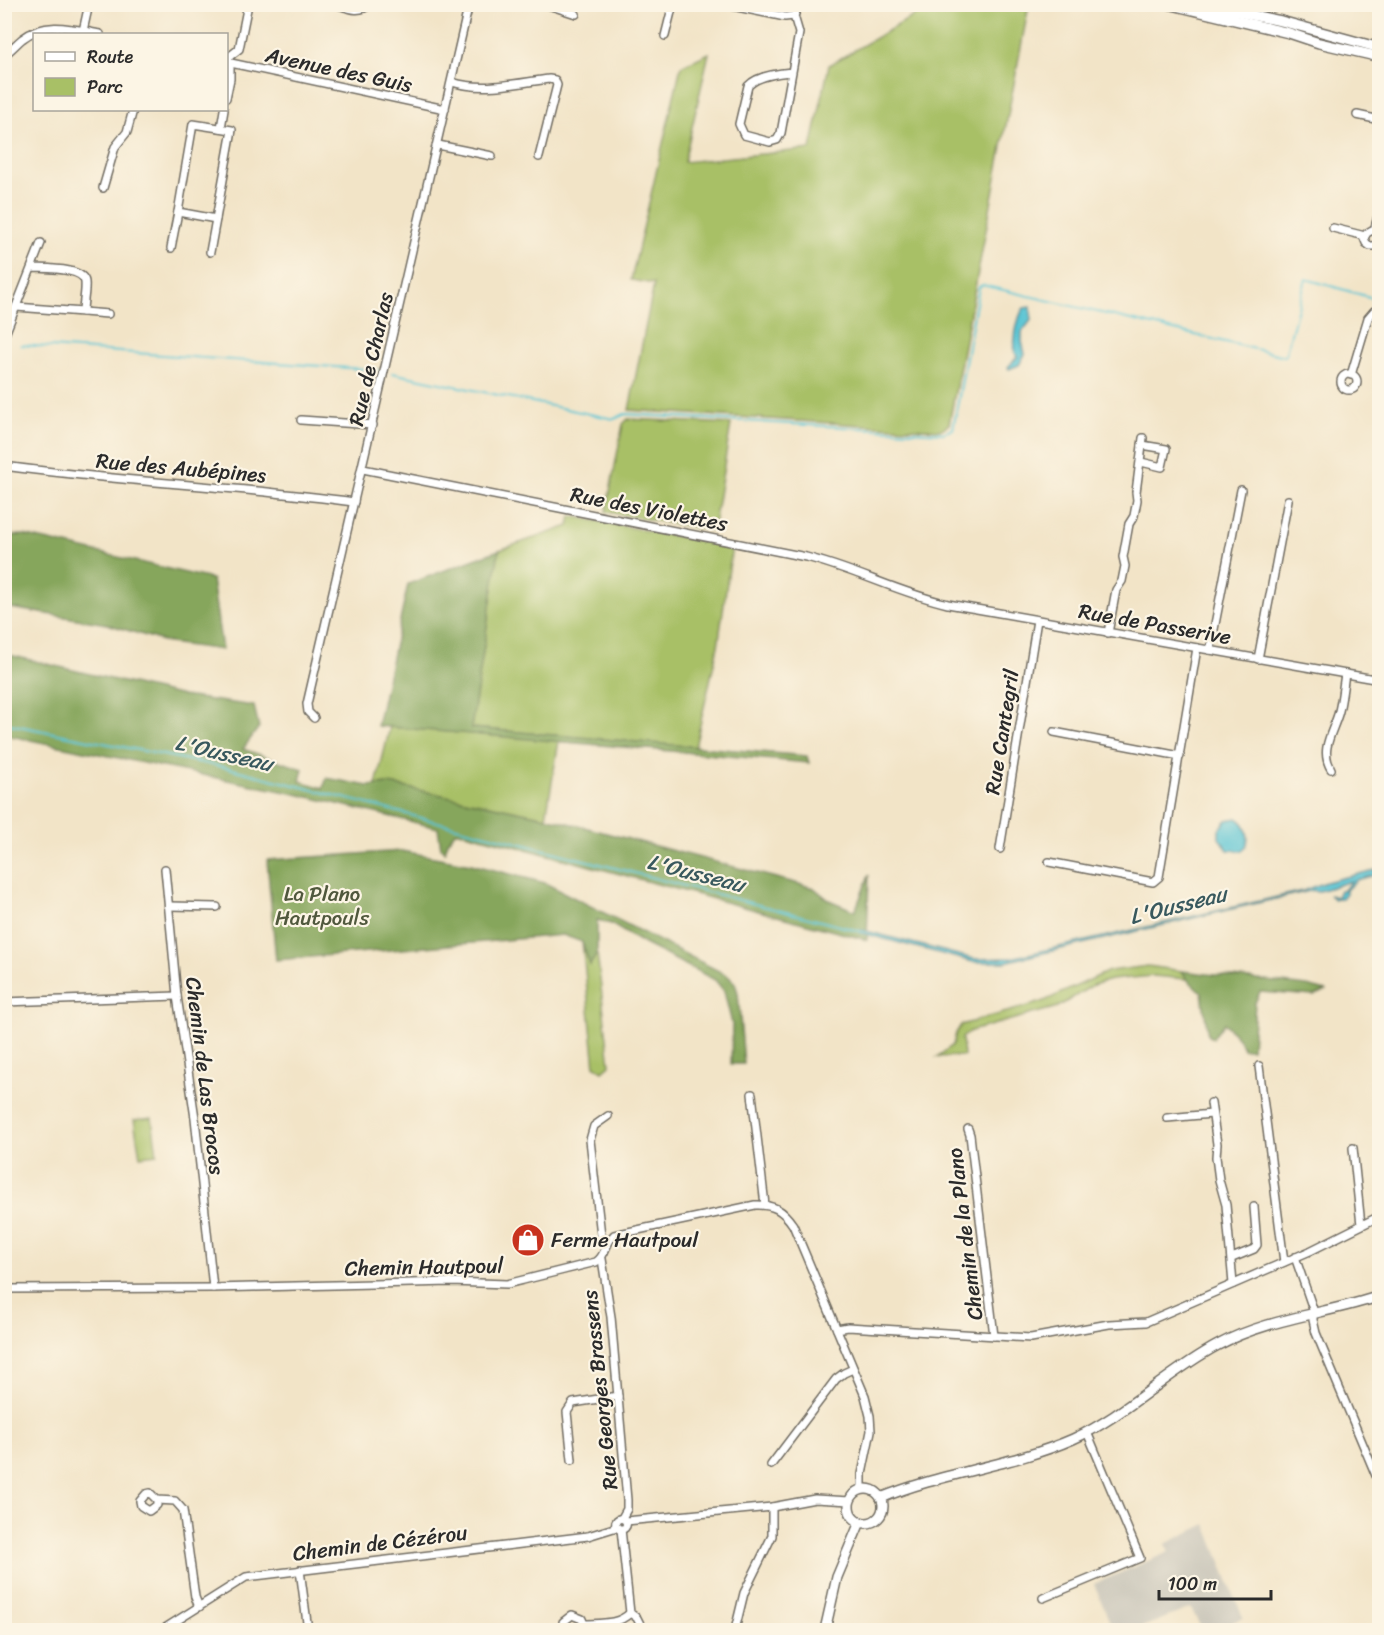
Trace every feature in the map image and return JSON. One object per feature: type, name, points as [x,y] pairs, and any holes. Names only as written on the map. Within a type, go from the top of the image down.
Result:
[{"type":"street","points":[[83,31],[89,4]]},
{"type":"street","points":[[228,88],[230,79],[228,62],[230,56],[239,49],[248,4]]},
{"type":"street","points":[[336,4],[357,10],[363,10],[370,4]]},
{"type":"street","name":"Rue de Charlas","points":[[314,718],[308,712],[307,704],[469,4]]},
{"type":"street","points":[[545,4],[576,15]]},
{"type":"street","points":[[665,36],[673,4]]},
{"type":"street","points":[[723,4],[785,17],[794,16]]},
{"type":"street","points":[[792,72],[752,81],[748,86],[739,124],[744,135],[770,142],[777,140],[781,133],[792,72],[799,33],[794,16],[799,4]]},
{"type":"street","points":[[1168,4],[1379,57]]},
{"type":"street","points":[[1199,4],[1281,21],[1380,48]]},
{"type":"street","points":[[4,55],[22,39],[48,27],[94,33]]},
{"type":"street","name":"Avenue des Guis","points":[[228,62],[445,109]]},
{"type":"street","points":[[452,82],[468,87],[489,87],[555,80],[557,85],[539,157]]},
{"type":"street","points":[[103,188],[115,147],[127,132],[133,111]]},
{"type":"street","points":[[220,128],[224,111]]},
{"type":"street","points":[[1357,115],[1380,120]]},
{"type":"street","points":[[171,248],[193,124],[232,130],[210,252]]},
{"type":"street","points":[[438,145],[492,156]]},
{"type":"street","points":[[1380,209],[1377,233],[1369,231],[1365,236],[1366,243],[1370,246],[1376,246],[1380,242]]},
{"type":"street","points":[[178,212],[216,219]]},
{"type":"street","points":[[1333,228],[1365,236]]},
{"type":"street","points":[[4,337],[41,243]]},
{"type":"street","points":[[32,268],[76,272],[82,275],[85,282],[82,312]]},
{"type":"street","points":[[16,307],[108,314]]},
{"type":"street","points":[[1351,375],[1368,318],[1372,312],[1380,309]]},
{"type":"street","points":[[301,420],[373,425]]},
{"type":"street","points":[[1108,633],[1116,590],[1122,581],[1125,566],[1123,557],[1129,524],[1134,516],[1137,500],[1136,492],[1143,442],[1166,449],[1162,466],[1141,462]]},
{"type":"street","name":"Rue des Aubépines","points":[[4,466],[68,475],[199,485],[354,502]]},
{"type":"street","name":"Rue des Violettes","points":[[363,469],[806,557],[924,598]]},
{"type":"street","points":[[1210,650],[1241,490]]},
{"type":"street","points":[[1258,659],[1288,500]]},
{"type":"street","name":"Rue de Passerive","points":[[924,598],[1108,633],[1380,680]]},
{"type":"street","name":"Rue Cantegril","points":[[1000,849],[1037,620]]},
{"type":"street","points":[[1049,861],[1153,882],[1159,877],[1197,648]]},
{"type":"street","points":[[1331,769],[1326,756],[1327,744],[1339,712],[1345,674]]},
{"type":"street","points":[[1054,732],[1180,756]]},
{"type":"street","name":"Chemin de Las Brocos","points":[[165,869],[177,996],[195,1118],[213,1288]]},
{"type":"street","points":[[169,906],[218,907]]},
{"type":"street","points":[[4,1002],[177,996]]},
{"type":"street","points":[[1259,1066],[1284,1262]]},
{"type":"street","points":[[752,1095],[765,1204]]},
{"type":"street","points":[[1211,1103],[1219,1180],[1226,1205],[1233,1284]]},
{"type":"street","points":[[1167,1118],[1212,1114]]},
{"type":"street","points":[[608,1116],[594,1126],[590,1140],[602,1235],[608,1241]]},
{"type":"street","name":"Chemin de la Plano","points":[[968,1129],[994,1336]]},
{"type":"street","points":[[1353,1148],[1361,1225]]},
{"type":"street","points":[[602,1259],[608,1241],[614,1235],[755,1205],[765,1204],[778,1208],[790,1220],[865,1396],[871,1422],[870,1442],[862,1474],[862,1489]]},
{"type":"street","points":[[1232,1258],[1254,1249],[1257,1245],[1254,1207]]},
{"type":"street","points":[[837,1329],[848,1327],[1031,1338],[1109,1324],[1152,1321],[1380,1216]]},
{"type":"street","points":[[1295,1257],[1313,1309],[1316,1333],[1380,1485]]},
{"type":"street","name":"Chemin Hautpoul","points":[[4,1289],[213,1288],[451,1282],[507,1284],[576,1269],[602,1259]]},
{"type":"street","name":"Rue Georges Brassens","points":[[602,1259],[611,1317],[628,1504],[624,1519],[616,1521],[619,1528]]},
{"type":"street","points":[[881,1498],[1058,1445],[1087,1432],[1124,1410],[1184,1366],[1218,1345],[1253,1330],[1380,1296]]},
{"type":"street","points":[[771,1465],[836,1379],[853,1369]]},
{"type":"street","points":[[572,1460],[567,1412],[573,1403],[618,1396]]},
{"type":"street","points":[[1043,1598],[1140,1558],[1087,1432]]},
{"type":"street","points":[[862,1489],[872,1490],[881,1498],[883,1509],[879,1518],[870,1523],[860,1522],[851,1514],[850,1501],[854,1494],[862,1489]]},
{"type":"street","points":[[624,1519],[772,1507],[816,1499],[850,1501]]},
{"type":"street","points":[[157,1500],[175,1501],[183,1510],[195,1597],[199,1607]]},
{"type":"street","points":[[735,1630],[744,1593],[772,1536],[772,1507]]},
{"type":"street","points":[[825,1630],[835,1583],[860,1522]]},
{"type":"street","points":[[619,1528],[630,1613],[637,1618],[644,1630]]},
{"type":"street","name":"Chemin de Cézérou","points":[[162,1630],[243,1578],[588,1536],[619,1528]]},
{"type":"street","points":[[300,1570],[308,1630]]},
{"type":"street","points":[[564,1630],[563,1622],[572,1615],[578,1616],[584,1627],[616,1622],[630,1613]]},
{"type":"shaded area","points":[[1206,1524],[1243,1618],[1212,1630],[1202,1630],[1191,1608],[1142,1627],[1142,1630],[1113,1630],[1094,1584],[1169,1552],[1165,1544]]},
{"type":"green space","points":[[934,4],[1029,5],[949,424],[940,430],[629,410],[654,284],[631,280],[681,66],[709,53],[684,162],[811,149],[829,65]]},
{"type":"green space","points":[[628,419],[731,424],[713,531],[606,512],[623,424]]},
{"type":"green space","points":[[571,516],[732,547],[718,646],[695,747],[471,728],[499,550],[569,526]]},
{"type":"green space","points":[[24,535],[212,579],[222,650],[169,643],[107,624],[5,607],[5,536]]},
{"type":"green space","points":[[499,550],[471,728],[807,756],[809,763],[377,726],[408,584]]},
{"type":"green space","points":[[5,654],[183,696],[254,706],[259,727],[243,749],[303,769],[300,781],[323,788],[327,778],[368,786],[389,784],[546,817],[814,888],[829,900],[855,911],[869,875],[867,940],[462,832],[455,832],[447,842],[445,852],[441,848],[438,828],[296,794],[5,735]]},
{"type":"green space","points":[[390,727],[559,741],[546,817],[389,784],[376,785]]},
{"type":"green space","name":"La Plano Hautpouls","points":[[402,851],[471,864],[545,883],[727,975],[735,983],[738,993],[744,1064],[731,1064],[732,1024],[724,991],[715,980],[644,944],[611,924],[597,920],[597,953],[590,965],[582,942],[563,935],[276,960],[267,860]]},
{"type":"green space","points":[[582,942],[590,965],[597,953],[610,1065],[603,1071],[595,1066]]},
{"type":"green space","points":[[1148,966],[1182,971],[1187,979],[1153,976],[1111,980],[1093,985],[1058,1007],[971,1031],[962,1038],[964,1056],[937,1057],[953,1045],[961,1025],[1042,1002],[1109,971]]},
{"type":"green space","points":[[1182,971],[1307,986],[1326,991],[1314,996],[1260,992],[1255,1003],[1252,1049],[1243,1049],[1238,1038],[1224,1023],[1213,1038],[1208,1036],[1202,993]]},
{"type":"green space","points":[[152,1118],[157,1154],[140,1156],[134,1120]]},
{"type":"water","points":[[1030,307],[1032,319],[1022,332],[1025,354],[1019,365],[1009,369],[1008,367],[1017,357],[1015,340],[1019,318],[1024,308]]},
{"type":"water","points":[[1237,818],[1244,825],[1248,839],[1242,851],[1228,850],[1219,838],[1219,830],[1227,820]]},
{"type":"water","points":[[1379,869],[1379,874],[1356,880],[1342,898],[1334,899],[1329,895],[1337,897],[1340,890],[1344,890],[1351,881],[1316,892],[1314,890],[1005,962],[973,962],[861,933],[862,930],[974,959],[1011,958],[1303,891],[1326,882]]},
{"type":"waterway","points":[[392,373],[614,419],[625,414],[943,433],[953,429],[979,287],[982,285],[1285,356],[1306,279],[1380,300]]},
{"type":"waterway","points":[[21,345],[378,370]]},
{"type":"waterway","name":"L'Ousseau","points":[[4,723],[228,768],[863,932]]},
{"type":"place","name":"Ferme Hautpoul","points":[[528,1240]]}]
